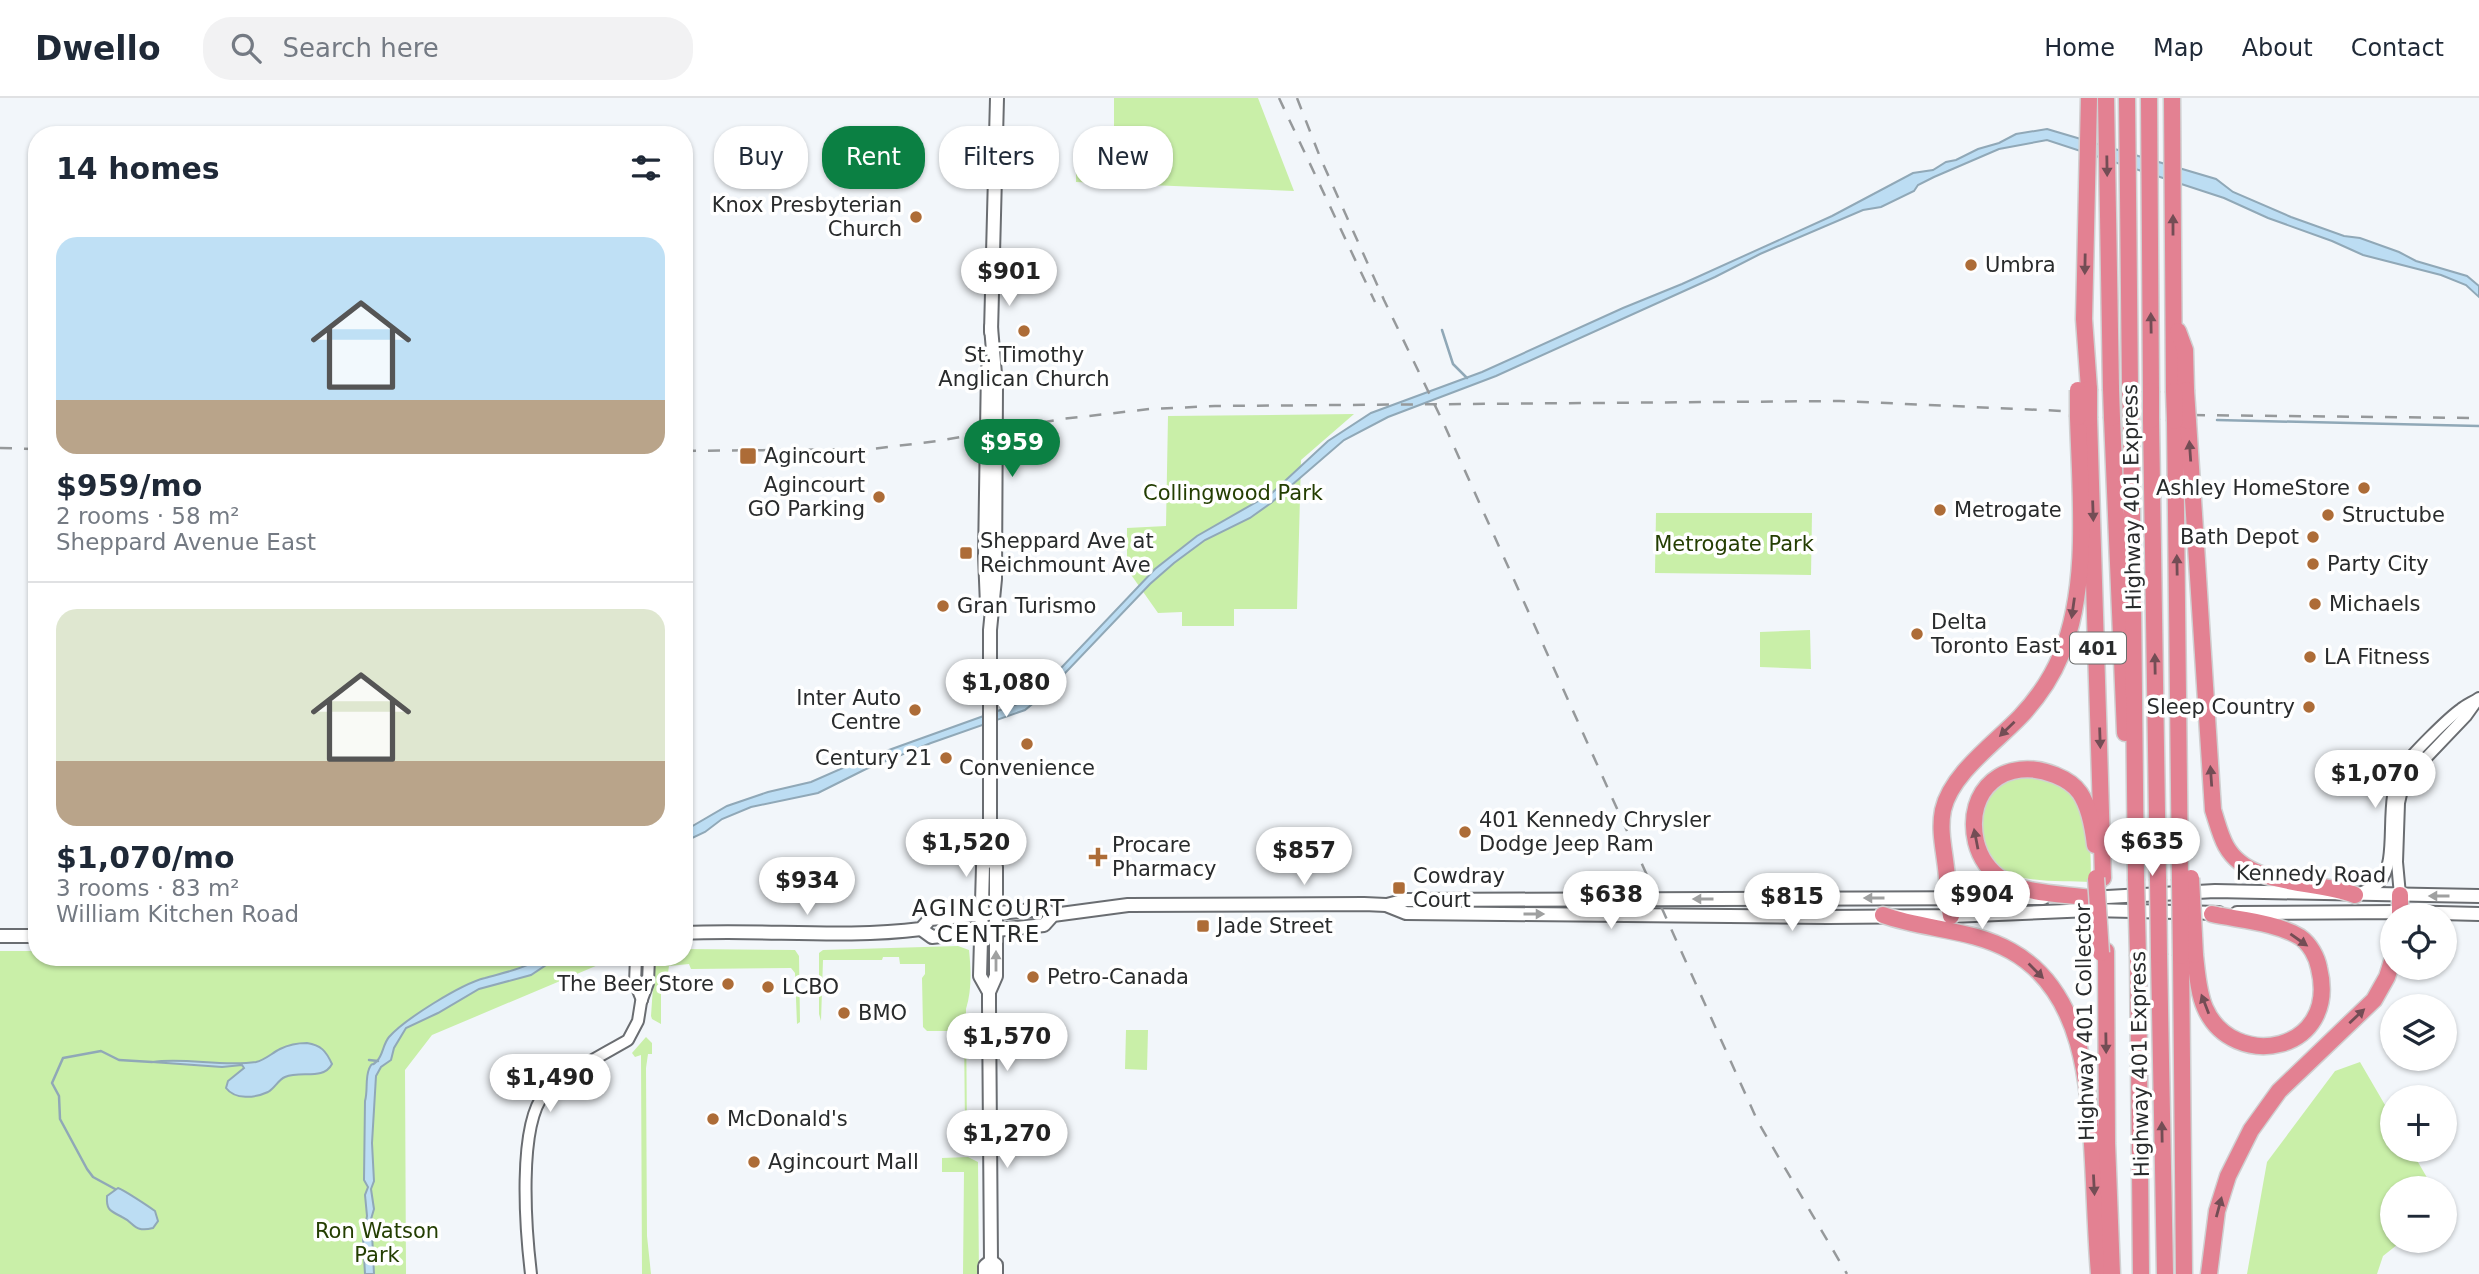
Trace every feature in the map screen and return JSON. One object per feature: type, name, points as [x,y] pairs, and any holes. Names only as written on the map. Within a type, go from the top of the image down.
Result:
[{"type":"highway","points":[[1951,916],[1941,841],[1943,811],[1948,795],[1961,777],[2038,694],[2061,654],[2072,618],[2080,557],[2089,98]]},
{"type":"highway","points":[[2106,98],[2112,418],[2124,712],[2136,857]]},
{"type":"highway","name":"Highway 401 Express","points":[[2127,98],[2141,1274]]},
{"type":"highway","name":"Highway 401 Express","points":[[2149,98],[2151,420],[2165,1274]]},
{"type":"highway","points":[[2172,98],[2174,321],[2213,810],[2226,847],[2250,870],[2285,880],[2337,888],[2355,895]]},
{"type":"highway","name":"Highway 401 Collector","points":[[2083,418],[2105,1002],[2112,1274]]},
{"type":"highway","points":[[2182,421],[2179,796],[2186,878],[2188,956],[2185,1274]]},
{"type":"highway","points":[[2091,898],[2013,885],[1988,867],[1982,859],[1974,832],[1977,804],[1984,789],[1998,775],[2027,768],[2044,771],[2069,781],[2080,793],[2089,813],[2100,878]]},
{"type":"highway","points":[[2400,895],[2400,903]]},
{"type":"highway","points":[[2188,956],[2205,1008],[2219,1029],[2239,1042],[2265,1046],[2287,1043],[2310,1026],[2320,1009],[2323,984],[2318,961],[2301,938],[2260,924],[2211,914]]},
{"type":"highway","points":[[1883,915],[1907,924],[1957,932],[2011,951],[2046,981],[2064,1009],[2077,1038],[2086,1070],[2099,1274]]},
{"type":"highway","points":[[2209,1274],[2217,1211],[2228,1176],[2251,1130],[2279,1091],[2374,1000],[2384,980]]},
{"type":"main road","points":[[991,1261],[989,992],[996,976],[996,867],[990,856],[990,630],[985,556],[987,386],[997,98]]},
{"type":"main road","points":[[989,992],[981,976],[981,932],[983,866],[990,856]]},
{"type":"main road","name":"Kennedy Road","points":[[693,933],[834,934],[921,929],[932,937],[1044,925],[1053,915],[1128,905],[1170,904],[1386,905],[1415,900],[2091,898],[2215,891],[2479,896]]},
{"type":"main road","name":"Kennedy Road","points":[[1386,905],[1406,913],[1951,916],[2090,910],[2211,914],[2380,914]]},
{"type":"main road","name":"Kennedy Road","points":[[921,929],[930,919],[996,912],[1044,909],[1053,915]]},
{"type":"main road","name":"Kennedy Road","points":[[2457,915],[2479,915]]},
{"type":"main road","points":[[0,936],[28,936]]},
{"type":"main road","points":[[985,1274],[985,1266],[991,1261]]},
{"type":"main road","points":[[991,1261],[996,1265],[996,1274]]},
{"type":"street","points":[[2355,895],[2377,884],[2386,870],[2395,785],[2403,768],[2460,709],[2478,699]]},
{"type":"street","points":[[2400,895],[2397,862],[2399,803],[2404,781],[2466,716],[2478,699]]},
{"type":"street","points":[[636,966],[635,983],[642,1000]]},
{"type":"street","points":[[531,1274],[526,1202],[529,1144],[535,1110],[545,1093],[558,1082],[628,1040],[638,1021],[648,983],[649,966]]},
{"type":"green space","points":[[1114,98],[1258,98],[1294,191],[1173,186],[1173,126],[1114,126]]},
{"type":"green space","name":"Collingwood Park","points":[[1354,414],[1301,460],[1297,609],[1234,609],[1234,626],[1182,626],[1182,612],[1158,613],[1127,569],[1127,528],[1166,526],[1168,416]]},
{"type":"green space","name":"Metrogate Park","points":[[1656,513],[1812,513],[1811,575],[1655,573]]},
{"type":"green space","points":[[1810,630],[1811,669],[1760,667],[1760,632]]},
{"type":"green space","points":[[2017,776],[2055,780],[2067,787],[2076,797],[2087,824],[2091,882],[2035,880],[2000,870],[1988,860],[1981,845],[1980,825],[1984,807],[1996,790]]},
{"type":"green space","points":[[958,946],[969,950],[971,972],[966,1009],[965,1137],[961,1136],[961,1130],[965,1129],[964,1031],[927,1031],[923,1027],[922,978],[925,964],[900,964],[899,957],[883,957],[882,960],[823,960],[821,1021],[819,1014],[819,953],[823,950]]},
{"type":"green space","points":[[693,949],[795,950],[799,956],[800,1022],[797,1024],[795,973],[791,968],[691,969]]},
{"type":"green space","name":"Ron Watson Park","points":[[0,951],[28,951],[28,966],[596,966],[432,1035],[405,1070],[406,1274],[0,1274]]},
{"type":"green space","points":[[654,966],[669,966],[668,973],[661,974],[661,1024],[651,1016]]},
{"type":"green space","points":[[1126,1030],[1148,1030],[1147,1070],[1125,1069]]},
{"type":"green space","points":[[646,1037],[652,1043],[652,1054],[648,1054],[646,1068],[647,1236],[651,1274],[642,1274],[641,1055],[635,1057],[632,1053]]},
{"type":"green space","points":[[2360,1062],[2380,1096],[2380,1162],[2418,1162],[2426,1176],[2380,1176],[2380,1253],[2387,1253],[2383,1256],[2377,1274],[2247,1274],[2267,1162],[2335,1071]]},
{"type":"green space","points":[[968,1157],[978,1162],[979,1274],[963,1274],[964,1172],[942,1172],[942,1158]]},
{"type":"water","points":[[2047,129],[2216,179],[2233,192],[2291,217],[2467,276],[2479,286],[2479,297],[2466,285],[2441,275],[2363,255],[2224,198],[2047,140],[1999,149],[1934,177],[1918,185],[1914,191],[1881,207],[1863,210],[1760,254],[1496,376],[1388,417],[1344,440],[1271,503],[1250,518],[1205,540],[1174,563],[1150,584],[1048,691],[1025,710],[866,769],[818,793],[751,807],[722,819],[693,838],[693,826],[727,806],[768,792],[811,782],[861,760],[1017,704],[1043,687],[1155,569],[1197,536],[1272,493],[1328,441],[1371,413],[1482,372],[1832,216],[1913,173],[1933,170],[1946,162],[2016,134]]},
{"type":"water","points":[[544,966],[531,975],[479,989],[406,1028],[394,1048],[391,1060],[381,1067],[376,1076],[372,1143],[374,1181],[371,1189],[374,1209],[369,1226],[372,1233],[374,1274],[365,1274],[363,1239],[367,1216],[365,1195],[368,1187],[364,1180],[365,1101],[370,1066],[379,1059],[389,1037],[434,1003],[462,987],[522,967]]},
{"type":"water","points":[[307,1043],[316,1045],[325,1052],[332,1064],[328,1069],[317,1074],[285,1077],[268,1092],[251,1097],[235,1095],[226,1088],[228,1081],[244,1068],[242,1065],[222,1067],[152,1062],[256,1062],[286,1046]]},
{"type":"water","points":[[118,1188],[155,1211],[158,1221],[153,1228],[138,1228],[110,1210],[107,1196]]},
{"type":"waterway","points":[[1442,330],[1453,364],[1467,378]]},
{"type":"waterway","points":[[2217,420],[2479,426]]},
{"type":"waterway","points":[[115,1189],[93,1177],[87,1169],[60,1119],[59,1096],[52,1083],[63,1058],[101,1051],[119,1060],[152,1062]]},
{"type":"waterway","points":[[369,1060],[378,1061]]},
{"type":"railway","points":[[1279,98],[1375,302]]},
{"type":"railway","points":[[1297,98],[1320,157],[1384,300],[1443,422],[1758,1122],[1847,1274]]},
{"type":"railway","points":[[693,451],[871,449],[938,441],[1062,419],[1150,409],[1215,406],[1840,401],[2085,412]]},
{"type":"railway","points":[[2193,415],[2479,418]]},
{"type":"railway","points":[[0,448],[28,449]]},
{"type":"place","name":"Knox Presbyterian Church","points":[[916,217]]},
{"type":"place","name":"Umbra","points":[[1971,265]]},
{"type":"place","name":"St. Timothy Anglican Church","points":[[1024,331]]},
{"type":"place","name":"Agincourt","points":[[748,456]]},
{"type":"place","name":"Ashley HomeStore","points":[[2364,488]]},
{"type":"place","name":"Agincourt GO Parking","points":[[879,497]]},
{"type":"place","name":"Metrogate","points":[[1940,510]]},
{"type":"place","name":"Structube","points":[[2328,515]]},
{"type":"place","name":"Bath Depot","points":[[2313,537]]},
{"type":"place","name":"Sheppard Ave at Reichmount Ave","points":[[966,553]]},
{"type":"place","name":"Party City","points":[[2313,564]]},
{"type":"place","name":"Michaels","points":[[2315,604]]},
{"type":"place","name":"Gran Turismo","points":[[943,606]]},
{"type":"place","name":"Delta Toronto East","points":[[1917,634]]},
{"type":"place","name":"LA Fitness","points":[[2310,657]]},
{"type":"place","name":"Sleep Country","points":[[2309,707]]},
{"type":"place","name":"Inter Auto Centre","points":[[915,710]]},
{"type":"place","name":"Convenience","points":[[1027,744]]},
{"type":"place","name":"Century 21","points":[[946,758]]},
{"type":"place","name":"401 Kennedy Chrysler Dodge Jeep Ram","points":[[1465,832]]},
{"type":"place","name":"Procare Pharmacy","points":[[1098,857]]},
{"type":"place","name":"Cowdray Court","points":[[1399,888]]},
{"type":"place","name":"Jade Street","points":[[1203,926]]},
{"type":"place","name":"Petro-Canada","points":[[1033,977]]},
{"type":"place","name":"The Beer Store","points":[[728,984]]},
{"type":"place","name":"LCBO","points":[[768,987]]},
{"type":"place","name":"BMO","points":[[844,1013]]},
{"type":"place","name":"McDonald's","points":[[713,1119]]},
{"type":"place","name":"Agincourt Mall","points":[[754,1162]]},
{"type":"district","name":"AGINCOURT CENTRE","points":[[989,921]]}]
